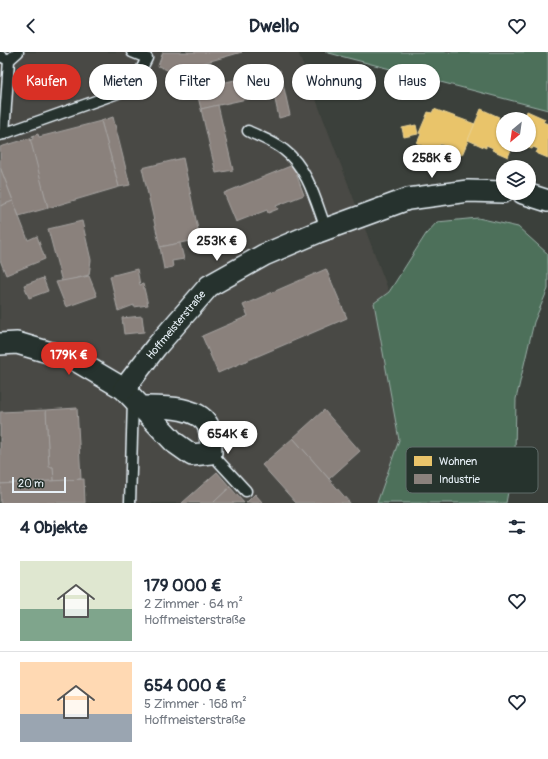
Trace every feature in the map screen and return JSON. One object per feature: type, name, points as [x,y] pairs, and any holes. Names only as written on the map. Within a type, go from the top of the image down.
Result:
[{"type":"street","name":"Hoffmeisterstraße","points":[[133,398],[156,347],[208,286],[264,255],[368,213],[408,200],[468,191],[496,192]]},
{"type":"street","points":[[536,197],[548,201]]},
{"type":"street","points":[[0,344],[17,343],[75,360],[133,398],[175,443],[192,455],[212,453],[208,427],[201,418],[178,408],[133,398]]},
{"type":"lane","points":[[18,52],[5,58],[2,134],[132,88],[147,58],[132,52]]},
{"type":"lane","points":[[248,131],[283,149],[296,160],[307,180],[326,229]]},
{"type":"lane","points":[[130,503],[133,398]]},
{"type":"lane","points":[[212,453],[246,491]]},
{"type":"shaded area","points":[[0,52],[298,52],[303,64],[292,64],[292,100],[316,100],[389,292],[374,304],[399,440],[377,503],[0,503]]},
{"type":"green space","points":[[325,52],[548,52],[548,110],[440,82],[440,64],[384,64],[384,67],[376,64]]},
{"type":"green space","points":[[478,218],[518,227],[548,254],[548,289],[534,322],[516,399],[515,447],[406,447],[406,493],[508,493],[506,503],[377,503],[399,440],[374,303],[389,292],[426,234],[437,222]]},
{"type":"building: Wohnen","points":[[434,109],[475,124],[462,155],[444,148],[445,146],[440,144],[437,152],[417,143],[421,134],[419,133],[428,112],[432,113]]},
{"type":"building: Wohnen","points":[[481,109],[496,116],[496,152],[492,150],[493,148],[486,145],[486,148],[468,140]]},
{"type":"building: Wohnen","points":[[536,115],[545,119],[543,122],[548,124],[548,158],[536,153],[538,149],[536,148]]},
{"type":"building: Wohnen","points":[[416,125],[418,134],[404,137],[402,128]]},
{"type":"building: Wohnen","points":[[497,152],[510,152],[508,157]]},
{"type":"building: Industrie","points":[[163,52],[242,52],[200,64],[165,64],[165,69],[158,66]]},
{"type":"building: Industrie","points":[[233,80],[233,100],[242,100],[201,109],[199,100],[225,100],[225,82]]},
{"type":"building: Industrie","points":[[284,88],[290,115],[279,118],[275,100],[284,100]]},
{"type":"building: Industrie","points":[[218,105],[233,170],[216,173],[201,109]]},
{"type":"building: Industrie","points":[[113,117],[130,185],[119,187],[101,121]]},
{"type":"building: Industrie","points":[[101,121],[119,187],[48,208],[29,140],[33,139],[32,136],[38,134],[39,137]]},
{"type":"building: Industrie","points":[[30,138],[48,208],[19,216],[0,167],[0,147]]},
{"type":"building: Industrie","points":[[183,158],[200,239],[160,247],[142,168]]},
{"type":"building: Industrie","points":[[293,165],[304,195],[276,206],[278,209],[268,213],[267,210],[236,222],[224,193]]},
{"type":"building: Industrie","points":[[0,167],[13,201],[0,206]]},
{"type":"building: Industrie","points":[[13,201],[28,240],[37,236],[45,259],[6,275],[0,260],[0,206]]},
{"type":"building: Industrie","points":[[82,221],[91,260],[89,275],[62,282],[48,229]]},
{"type":"building: Industrie","points":[[180,243],[184,259],[172,261],[173,267],[164,269],[160,247]]},
{"type":"building: Industrie","points":[[137,269],[140,285],[143,284],[148,305],[134,307],[134,305],[118,311],[110,276]]},
{"type":"building: Industrie","points":[[326,269],[347,318],[218,373],[202,336],[248,316],[243,305]]},
{"type":"building: Industrie","points":[[89,276],[97,296],[66,307],[56,282]]},
{"type":"building: Industrie","points":[[43,278],[48,291],[29,298],[24,285]]},
{"type":"building: Industrie","points":[[142,316],[144,332],[124,334],[122,318]]},
{"type":"building: Industrie","points":[[77,408],[81,479],[54,481],[53,467],[49,467],[46,410]]},
{"type":"building: Industrie","points":[[46,410],[49,467],[53,467],[54,481],[0,484],[0,412]]},
{"type":"building: Industrie","points":[[324,410],[360,451],[329,479],[293,438]]},
{"type":"building: Industrie","points":[[293,438],[350,503],[296,503],[262,465]]},
{"type":"building: Industrie","points":[[217,472],[230,487],[213,503],[182,503]]},
{"type":"building: Industrie","points":[[84,479],[85,503],[0,503],[0,484]]},
{"type":"building: Industrie","points":[[230,487],[244,503],[213,503]]},
{"type":"building: Industrie","points":[[255,494],[263,503],[246,503]]}]
